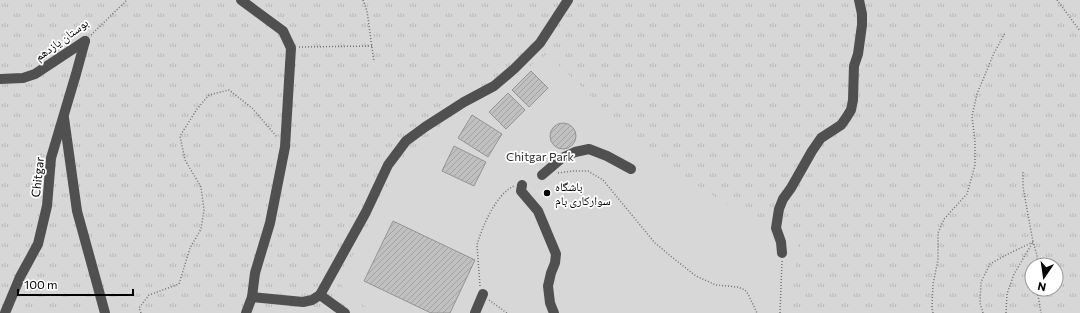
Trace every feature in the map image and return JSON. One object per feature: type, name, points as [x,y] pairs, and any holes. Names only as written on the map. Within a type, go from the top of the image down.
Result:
[{"type":"street","points":[[241,0],[283,31],[291,48],[285,147],[270,223],[256,274],[252,297],[246,313]]},
{"type":"street","points":[[252,297],[303,302],[312,300],[320,295],[366,212],[388,165],[406,141],[425,126],[464,102],[494,86],[514,69],[540,43],[568,0]]},
{"type":"street","points":[[782,254],[781,242],[776,228],[779,209],[783,199],[821,138],[840,125],[851,110],[853,100],[854,66],[858,54],[862,24],[862,14],[859,0]]},
{"type":"street","name":"بوستان یازدهم","points":[[0,79],[23,78],[35,74],[85,41]]},
{"type":"street","name":"Chitgar","points":[[5,313],[20,277],[38,244],[47,206],[51,158],[85,41]]},
{"type":"street","points":[[64,114],[77,211],[105,313]]},
{"type":"street","points":[[542,175],[562,158],[575,152],[589,149],[607,156],[631,169]]},
{"type":"street","points":[[522,185],[522,191],[538,211],[556,254],[555,264],[551,272],[548,286],[550,303],[554,313]]},
{"type":"street","points":[[475,313],[483,294]]},
{"type":"street","points":[[320,295],[345,313]]},
{"type":"path","name":"بوستان یازدهم","points":[[85,41],[127,0]]},
{"type":"path","points":[[363,0],[367,11],[374,62]]},
{"type":"path","points":[[1057,0],[1080,30]]},
{"type":"path","points":[[933,313],[933,284],[938,260],[938,234],[944,219],[967,194],[975,165],[975,142],[972,116],[975,102],[985,75],[1005,33]]},
{"type":"path","points":[[291,48],[372,46]]},
{"type":"path","points":[[141,313],[139,308],[150,295],[179,284],[190,248],[201,229],[204,210],[201,187],[186,160],[180,136],[197,109],[209,95],[229,90],[252,108],[285,147]]},
{"type":"path","points":[[557,173],[588,171],[603,180],[655,243],[696,276],[716,285],[738,287],[745,290],[757,313]]},
{"type":"path","points":[[1023,171],[1023,187],[1037,257]]},
{"type":"path","points":[[507,313],[491,302],[480,290],[477,246],[498,199],[512,186],[516,187],[522,185]]},
{"type":"path","points":[[983,313],[980,303],[981,282],[990,264],[1033,242]]},
{"type":"path","points":[[1006,313],[1006,294],[1014,274],[1033,242]]},
{"type":"path","points":[[780,313],[782,254]]},
{"type":"path","points":[[1039,297],[1041,313]]},
{"type":"green space","name":"Chitgar Park","points":[[0,0],[1080,0],[1080,313],[0,313]]},
{"type":"green space","name":"باشگاه سوارکاری بام","points":[[547,54],[649,155],[761,226],[791,217],[798,245],[789,313],[376,313],[351,298],[339,282],[397,168],[422,141],[469,111]]},
{"type":"building","points":[[531,71],[548,88],[529,107],[512,90]]},
{"type":"building","points":[[508,93],[525,110],[506,129],[489,112]]},
{"type":"building","points":[[472,115],[502,134],[488,157],[458,138]]},
{"type":"building","points":[[563,123],[572,127],[576,136],[572,145],[563,149],[554,145],[550,136],[554,127]]},
{"type":"building","points":[[454,146],[486,162],[474,186],[442,171]]},
{"type":"building","points":[[393,221],[475,260],[450,313],[431,313],[364,281]]},
{"type":"place","name":"باشگاه سوارکاری بام","points":[[547,193]]}]
